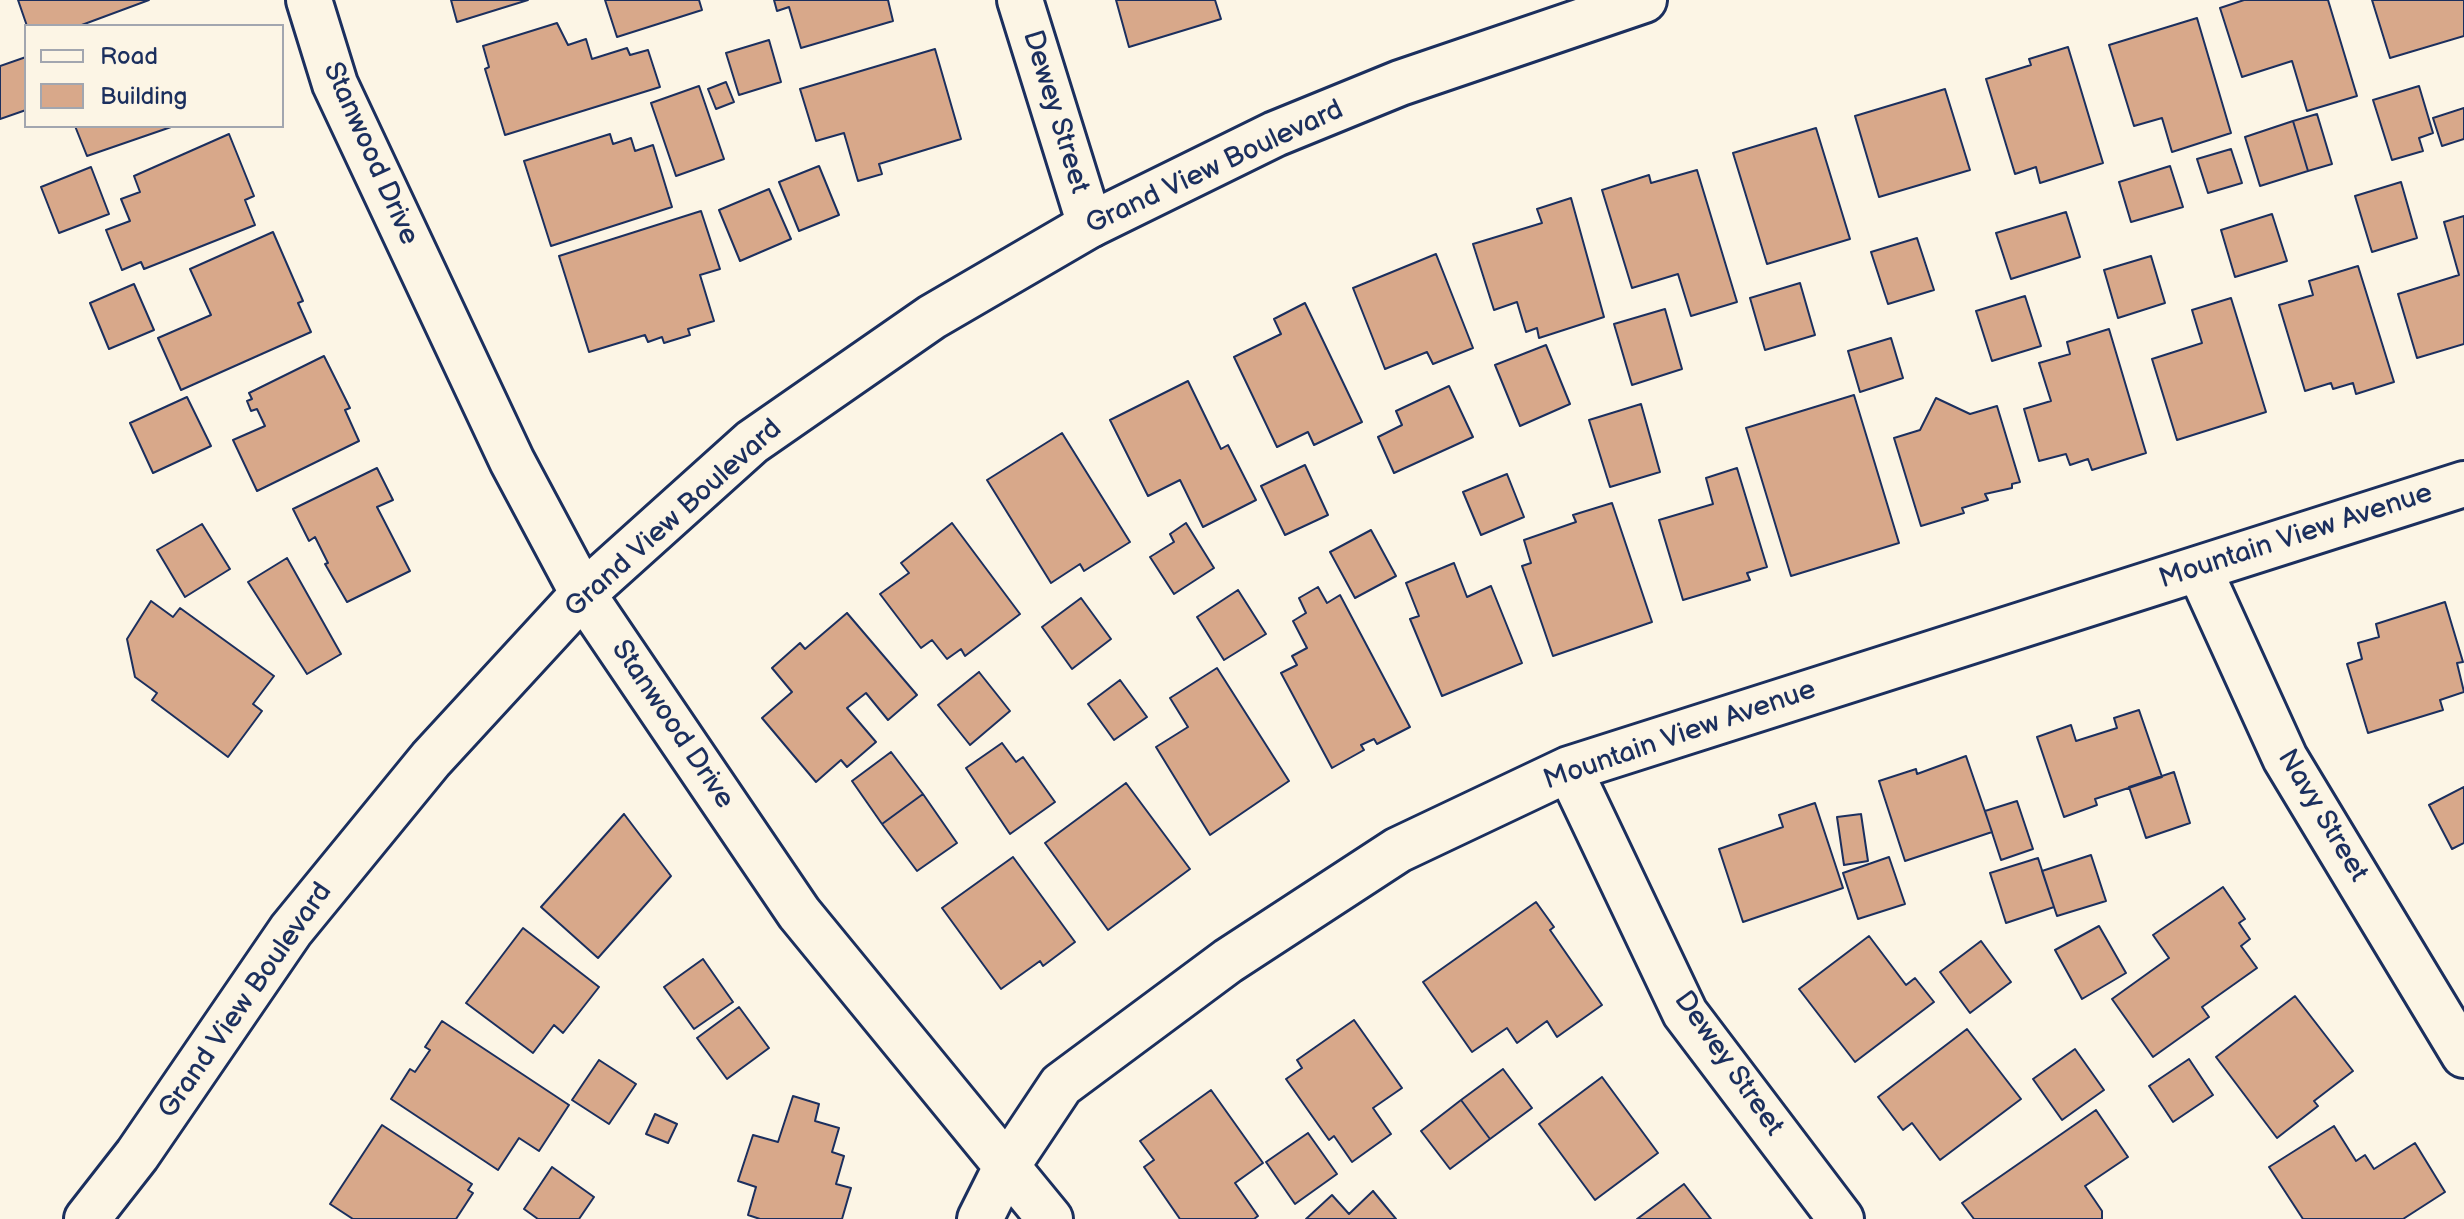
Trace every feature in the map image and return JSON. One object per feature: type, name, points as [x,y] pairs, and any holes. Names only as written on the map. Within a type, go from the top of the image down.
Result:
[{"type":"street","name":"Stanwood Drive","points":[[309,0],[347,112],[512,461],[583,594],[799,913],[1005,1169],[1050,1219]]},
{"type":"street","name":"Dewey Street","points":[[1020,0],[1090,225]]},
{"type":"street","name":"Grand View Boulevard","points":[[87,1219],[137,1155],[291,930],[431,759],[583,594],[752,442],[932,317],[1090,225],[1275,134],[1400,83],[1644,0]]},
{"type":"street","name":"Mountain View Avenue","points":[[980,1219],[1005,1169],[1061,1085],[1228,961],[1398,850],[1569,769],[2464,484]]},
{"type":"street","name":"Navy Street","points":[[2199,569],[2285,758],[2464,1055]]},
{"type":"street","name":"Dewey Street","points":[[1569,769],[1685,1013],[1841,1219]]},
{"type":"building","points":[[18,0],[149,0],[84,24],[26,24]]},
{"type":"building","points":[[451,0],[528,0],[457,22]]},
{"type":"building","points":[[605,0],[699,0],[702,10],[617,37]]},
{"type":"building","points":[[774,0],[888,0],[893,21],[801,48],[789,7],[777,11]]},
{"type":"building","points":[[1116,0],[1215,0],[1221,19],[1129,47]]},
{"type":"building","points":[[2244,0],[2328,0],[2357,96],[2307,111],[2292,61],[2242,77],[2220,8]]},
{"type":"building","points":[[2372,0],[2464,0],[2464,36],[2390,58]]},
{"type":"building","points":[[2197,18],[2231,133],[2172,152],[2162,118],[2134,126],[2109,45]]},
{"type":"building","points":[[557,23],[568,45],[586,39],[592,59],[627,48],[630,55],[648,50],[660,87],[505,135],[485,69],[489,67],[483,46]]},
{"type":"building","points":[[769,40],[781,82],[739,95],[726,53]]},
{"type":"building","points":[[2068,47],[2103,163],[2040,183],[2036,167],[2015,174],[1986,79],[2031,65],[2029,59]]},
{"type":"building","points":[[935,49],[961,139],[879,164],[882,174],[858,181],[844,133],[816,141],[800,89]]},
{"type":"building","points":[[24,58],[24,111],[0,119],[0,66]]},
{"type":"building","points":[[726,82],[734,102],[716,109],[708,89]]},
{"type":"building","points":[[699,86],[724,159],[676,176],[651,103]]},
{"type":"building","points":[[2419,86],[2433,133],[2419,138],[2423,151],[2392,160],[2373,100]]},
{"type":"building","points":[[1945,89],[1970,170],[1879,197],[1855,116]]},
{"type":"building","points":[[2464,108],[2464,139],[2442,146],[2433,118]]},
{"type":"building","points":[[2317,114],[2332,164],[2308,171],[2293,121]]},
{"type":"building","points":[[2293,121],[2308,171],[2260,186],[2245,137]]},
{"type":"building","points":[[76,128],[168,128],[87,156]]},
{"type":"building","points":[[1816,128],[1850,239],[1767,264],[1733,153]]},
{"type":"building","points":[[229,134],[254,196],[245,200],[255,225],[144,269],[141,262],[122,270],[106,230],[130,221],[121,199],[140,192],[134,176]]},
{"type":"building","points":[[610,134],[613,144],[631,138],[635,151],[653,145],[672,207],[551,246],[524,161]]},
{"type":"building","points":[[2231,149],[2242,183],[2208,193],[2197,159]]},
{"type":"building","points":[[819,166],[839,215],[799,231],[779,182]]},
{"type":"building","points":[[2170,166],[2183,207],[2131,222],[2119,182]]},
{"type":"building","points":[[91,167],[109,214],[59,233],[41,187]]},
{"type":"building","points":[[1697,170],[1737,302],[1691,316],[1678,274],[1632,288],[1602,190],[1649,175],[1651,183]]},
{"type":"building","points":[[2401,182],[2417,238],[2372,252],[2355,196]]},
{"type":"building","points":[[769,189],[791,239],[740,261],[719,210]]},
{"type":"building","points":[[1571,198],[1604,317],[1539,338],[1537,328],[1526,332],[1517,302],[1494,310],[1473,244],[1542,223],[1537,209]]},
{"type":"building","points":[[701,211],[720,269],[700,275],[714,321],[688,329],[690,335],[664,343],[662,337],[648,342],[645,335],[589,352],[559,256]]},
{"type":"building","points":[[2066,212],[2080,257],[2011,279],[1996,233]]},
{"type":"building","points":[[2272,214],[2287,261],[2235,277],[2221,230]]},
{"type":"building","points":[[2464,216],[2464,344],[2417,358],[2398,294],[2459,275],[2444,222]]},
{"type":"building","points":[[273,232],[303,301],[298,303],[311,332],[181,390],[158,338],[211,315],[190,269]]},
{"type":"building","points":[[1917,238],[1934,290],[1888,304],[1871,252]]},
{"type":"building","points":[[1436,254],[1473,348],[1433,364],[1427,352],[1385,369],[1353,288]]},
{"type":"building","points":[[2151,256],[2165,303],[2118,318],[2104,270]]},
{"type":"building","points":[[2358,266],[2394,382],[2356,394],[2353,383],[2333,389],[2331,383],[2305,391],[2279,305],[2313,295],[2309,281]]},
{"type":"building","points":[[1800,283],[1815,335],[1765,350],[1750,298]]},
{"type":"building","points":[[134,284],[154,330],[109,349],[90,303]]},
{"type":"building","points":[[2025,296],[2041,346],[1992,361],[1976,311]]},
{"type":"building","points":[[2231,298],[2266,412],[2177,440],[2152,359],[2202,343],[2192,310]]},
{"type":"building","points":[[1305,303],[1362,422],[1314,445],[1308,432],[1277,447],[1234,357],[1281,334],[1274,319]]},
{"type":"building","points":[[1665,309],[1682,369],[1632,385],[1614,324]]},
{"type":"building","points":[[2109,329],[2146,453],[2092,470],[2088,459],[2070,465],[2066,454],[2039,461],[2024,409],[2051,401],[2039,363],[2070,354],[2067,342]]},
{"type":"building","points":[[1891,338],[1903,378],[1860,392],[1848,351]]},
{"type":"building","points":[[1546,345],[1570,404],[1520,426],[1495,365]]},
{"type":"building","points":[[324,356],[350,408],[345,410],[359,441],[257,491],[233,440],[265,426],[257,409],[251,411],[247,401],[252,399],[249,393]]},
{"type":"building","points":[[1188,381],[1221,449],[1228,445],[1256,500],[1203,527],[1180,480],[1148,496],[1110,420]]},
{"type":"building","points":[[1449,386],[1473,437],[1394,473],[1378,437],[1402,425],[1396,411]]},
{"type":"building","points":[[1854,395],[1899,543],[1791,576],[1746,428]]},
{"type":"building","points":[[187,397],[211,446],[153,473],[130,423]]},
{"type":"building","points":[[1936,398],[1970,414],[1997,406],[2020,482],[2012,484],[2012,488],[1985,494],[1988,500],[1962,508],[1964,513],[1921,526],[1894,438],[1920,430]]},
{"type":"building","points":[[1641,404],[1660,472],[1610,487],[1589,420]]},
{"type":"building","points":[[1062,433],[1130,542],[1084,571],[1080,564],[1051,583],[987,480]]},
{"type":"building","points":[[1305,465],[1328,515],[1285,535],[1261,486]]},
{"type":"building","points":[[377,468],[393,500],[377,507],[410,571],[347,602],[325,564],[328,563],[315,537],[309,541],[293,509]]},
{"type":"building","points":[[1737,468],[1767,567],[1747,573],[1750,580],[1683,600],[1659,520],[1713,504],[1706,478]]},
{"type":"building","points":[[1507,474],[1524,517],[1481,535],[1463,492]]},
{"type":"building","points":[[1612,503],[1652,622],[1553,656],[1522,566],[1531,563],[1524,540],[1576,522],[1573,515]]},
{"type":"building","points":[[952,523],[1020,614],[965,656],[961,649],[947,659],[932,640],[921,648],[880,594],[909,573],[901,563]]},
{"type":"building","points":[[1186,523],[1214,568],[1174,594],[1150,557],[1174,542],[1170,534]]},
{"type":"building","points":[[202,524],[230,569],[185,597],[157,550]]},
{"type":"building","points":[[1371,530],[1396,576],[1355,598],[1330,552]]},
{"type":"building","points":[[287,558],[341,654],[307,674],[248,582]]},
{"type":"building","points":[[1454,563],[1467,597],[1491,586],[1522,663],[1442,696],[1410,619],[1419,616],[1406,583]]},
{"type":"building","points":[[1318,587],[1327,603],[1340,595],[1410,727],[1377,744],[1374,739],[1361,745],[1364,750],[1332,768],[1281,673],[1297,665],[1292,656],[1307,648],[1293,621],[1306,613],[1299,598]]},
{"type":"building","points":[[1238,590],[1266,634],[1224,660],[1197,617]]},
{"type":"building","points":[[1081,598],[1111,639],[1072,669],[1042,627]]},
{"type":"building","points":[[151,601],[173,617],[180,608],[274,676],[253,704],[262,711],[228,757],[152,700],[157,693],[135,677],[127,639]]},
{"type":"building","points":[[2445,602],[2463,662],[2457,663],[2464,692],[2440,700],[2443,710],[2368,733],[2347,664],[2362,659],[2358,643],[2379,637],[2376,624]]},
{"type":"building","points":[[847,613],[917,695],[888,720],[866,693],[847,708],[876,742],[847,767],[841,760],[816,782],[762,718],[792,692],[772,668],[800,643],[805,649]]},
{"type":"building","points":[[1217,668],[1289,781],[1210,835],[1156,747],[1188,727],[1170,698]]},
{"type":"building","points":[[979,672],[1010,711],[970,745],[938,705]]},
{"type":"building","points":[[1120,680],[1147,717],[1114,740],[1088,704]]},
{"type":"building","points":[[2139,710],[2162,777],[2095,799],[2097,805],[2064,817],[2037,737],[2071,725],[2076,741],[2117,728],[2114,718]]},
{"type":"building","points":[[1002,743],[1016,762],[1023,757],[1055,802],[1010,834],[966,768]]},
{"type":"building","points":[[891,752],[923,794],[882,824],[852,781]]},
{"type":"building","points":[[1966,756],[1992,832],[1905,861],[1879,781],[1916,769],[1917,774]]},
{"type":"building","points":[[2174,772],[2190,823],[2146,838],[2129,787]]},
{"type":"building","points":[[1126,783],[1190,869],[1108,930],[1045,843]]},
{"type":"building","points":[[2464,787],[2464,843],[2452,849],[2429,805]]},
{"type":"building","points":[[923,794],[957,843],[917,871],[882,824]]},
{"type":"building","points":[[2017,801],[2033,849],[2001,860],[1985,811]]},
{"type":"building","points":[[1815,803],[1843,888],[1743,922],[1719,849],[1783,827],[1779,815]]},
{"type":"building","points":[[624,814],[671,876],[598,958],[541,907]]},
{"type":"building","points":[[1861,814],[1868,861],[1844,865],[1837,817]]},
{"type":"building","points":[[2091,855],[2106,901],[2057,916],[2042,871]]},
{"type":"building","points":[[1013,857],[1075,942],[1043,966],[1040,961],[1001,989],[942,908]]},
{"type":"building","points":[[1889,857],[1905,904],[1858,919],[1843,873]]},
{"type":"building","points":[[2038,858],[2054,907],[2006,923],[1990,873]]},
{"type":"building","points":[[2223,887],[2245,919],[2239,923],[2250,939],[2241,946],[2257,968],[2202,1007],[2209,1017],[2153,1057],[2112,999],[2169,958],[2153,935]]},
{"type":"building","points":[[1536,902],[1554,927],[1550,930],[1602,1005],[1557,1037],[1547,1021],[1517,1043],[1507,1028],[1472,1052],[1423,982]]},
{"type":"building","points":[[2099,926],[2126,973],[2082,999],[2055,950]]},
{"type":"building","points":[[523,928],[599,987],[563,1033],[554,1025],[533,1053],[466,1003]]},
{"type":"building","points":[[1869,936],[1906,985],[1915,978],[1934,1002],[1855,1062],[1799,989]]},
{"type":"building","points":[[1981,941],[2011,982],[1970,1013],[1940,972]]},
{"type":"building","points":[[703,959],[733,1002],[694,1029],[664,987]]},
{"type":"building","points":[[2295,996],[2353,1071],[2314,1101],[2318,1106],[2277,1138],[2216,1057]]},
{"type":"building","points":[[739,1007],[769,1048],[727,1079],[697,1038]]},
{"type":"building","points":[[1354,1020],[1402,1088],[1373,1108],[1391,1134],[1352,1162],[1334,1136],[1329,1140],[1286,1079],[1302,1068],[1297,1060]]},
{"type":"building","points":[[442,1021],[569,1105],[539,1151],[519,1138],[498,1170],[391,1099],[410,1069],[415,1072],[430,1050],[425,1047]]},
{"type":"building","points":[[1967,1029],[2021,1099],[1940,1160],[1912,1123],[1903,1130],[1878,1097]]},
{"type":"building","points":[[2075,1049],[2104,1090],[2062,1120],[2033,1079]]},
{"type":"building","points":[[2189,1059],[2213,1095],[2173,1122],[2149,1086]]},
{"type":"building","points":[[599,1060],[636,1084],[609,1124],[572,1100]]},
{"type":"building","points":[[1503,1069],[1532,1108],[1490,1139],[1461,1100]]},
{"type":"building","points":[[1602,1077],[1658,1153],[1595,1200],[1539,1124]]},
{"type":"building","points":[[1211,1090],[1263,1163],[1235,1183],[1258,1216],[1254,1219],[1180,1219],[1144,1167],[1154,1160],[1140,1141]]},
{"type":"building","points":[[793,1096],[819,1104],[815,1121],[839,1128],[832,1152],[844,1156],[836,1184],[851,1188],[842,1219],[760,1219],[748,1215],[756,1187],[738,1181],[753,1135],[778,1142]]},
{"type":"building","points":[[1461,1100],[1490,1139],[1450,1169],[1421,1131]]},
{"type":"building","points":[[2096,1110],[2128,1157],[2085,1186],[2102,1211],[2102,1219],[1974,1219],[1962,1203]]},
{"type":"building","points":[[655,1114],[677,1124],[668,1143],[646,1134]]},
{"type":"building","points":[[382,1125],[472,1184],[468,1190],[473,1193],[456,1219],[353,1219],[330,1204]]},
{"type":"building","points":[[2334,1126],[2356,1161],[2365,1155],[2374,1169],[2415,1143],[2445,1192],[2403,1219],[2303,1219],[2269,1167]]},
{"type":"building","points":[[1308,1133],[1337,1174],[1295,1204],[1266,1162]]},
{"type":"building","points":[[552,1167],[594,1197],[579,1219],[538,1219],[524,1209]]},
{"type":"building","points":[[1684,1184],[1711,1219],[1637,1219]]},
{"type":"building","points":[[1373,1191],[1396,1219],[1306,1219],[1332,1195],[1349,1214]]}]
